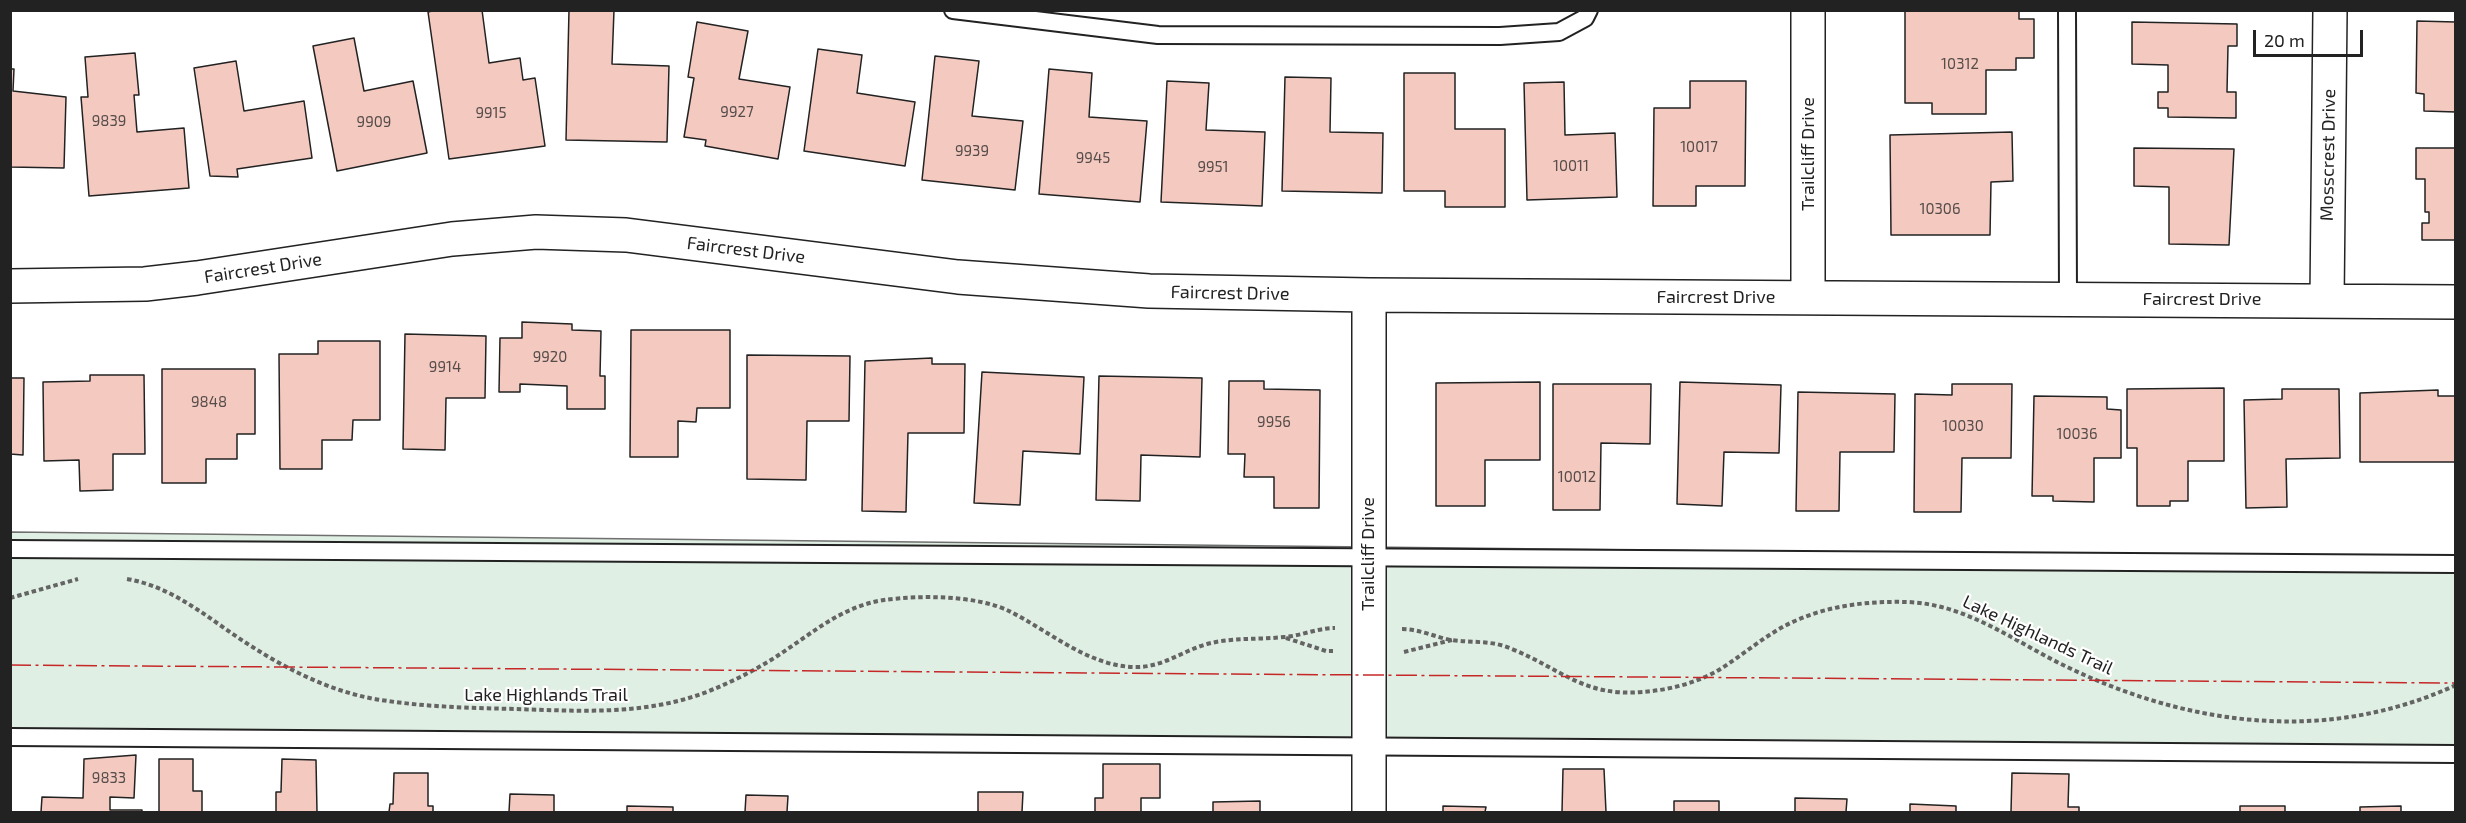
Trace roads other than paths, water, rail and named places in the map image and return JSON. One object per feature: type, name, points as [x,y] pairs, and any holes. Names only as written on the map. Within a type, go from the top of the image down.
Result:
[{"type":"street","name":"Trailcliff Drive","points":[[1808,10],[1808,297]]},
{"type":"street","name":"Mosscrest Drive","points":[[2327,300],[2330,10]]},
{"type":"street","name":"Faircrest Drive","points":[[10,286],[166,281],[452,239],[536,232],[626,235],[958,277],[1149,291],[1369,295],[2456,302]]},
{"type":"street","name":"Trailcliff Drive","points":[[1369,295],[1369,813]]},
{"type":"lane","points":[[953,10],[1158,35],[1500,36],[1559,32],[1586,18],[1589,10]]},
{"type":"lane","points":[[2067,10],[2068,298]]},
{"type":"lane","points":[[10,549],[2456,564]]},
{"type":"lane","points":[[10,736],[2456,754]]}]
